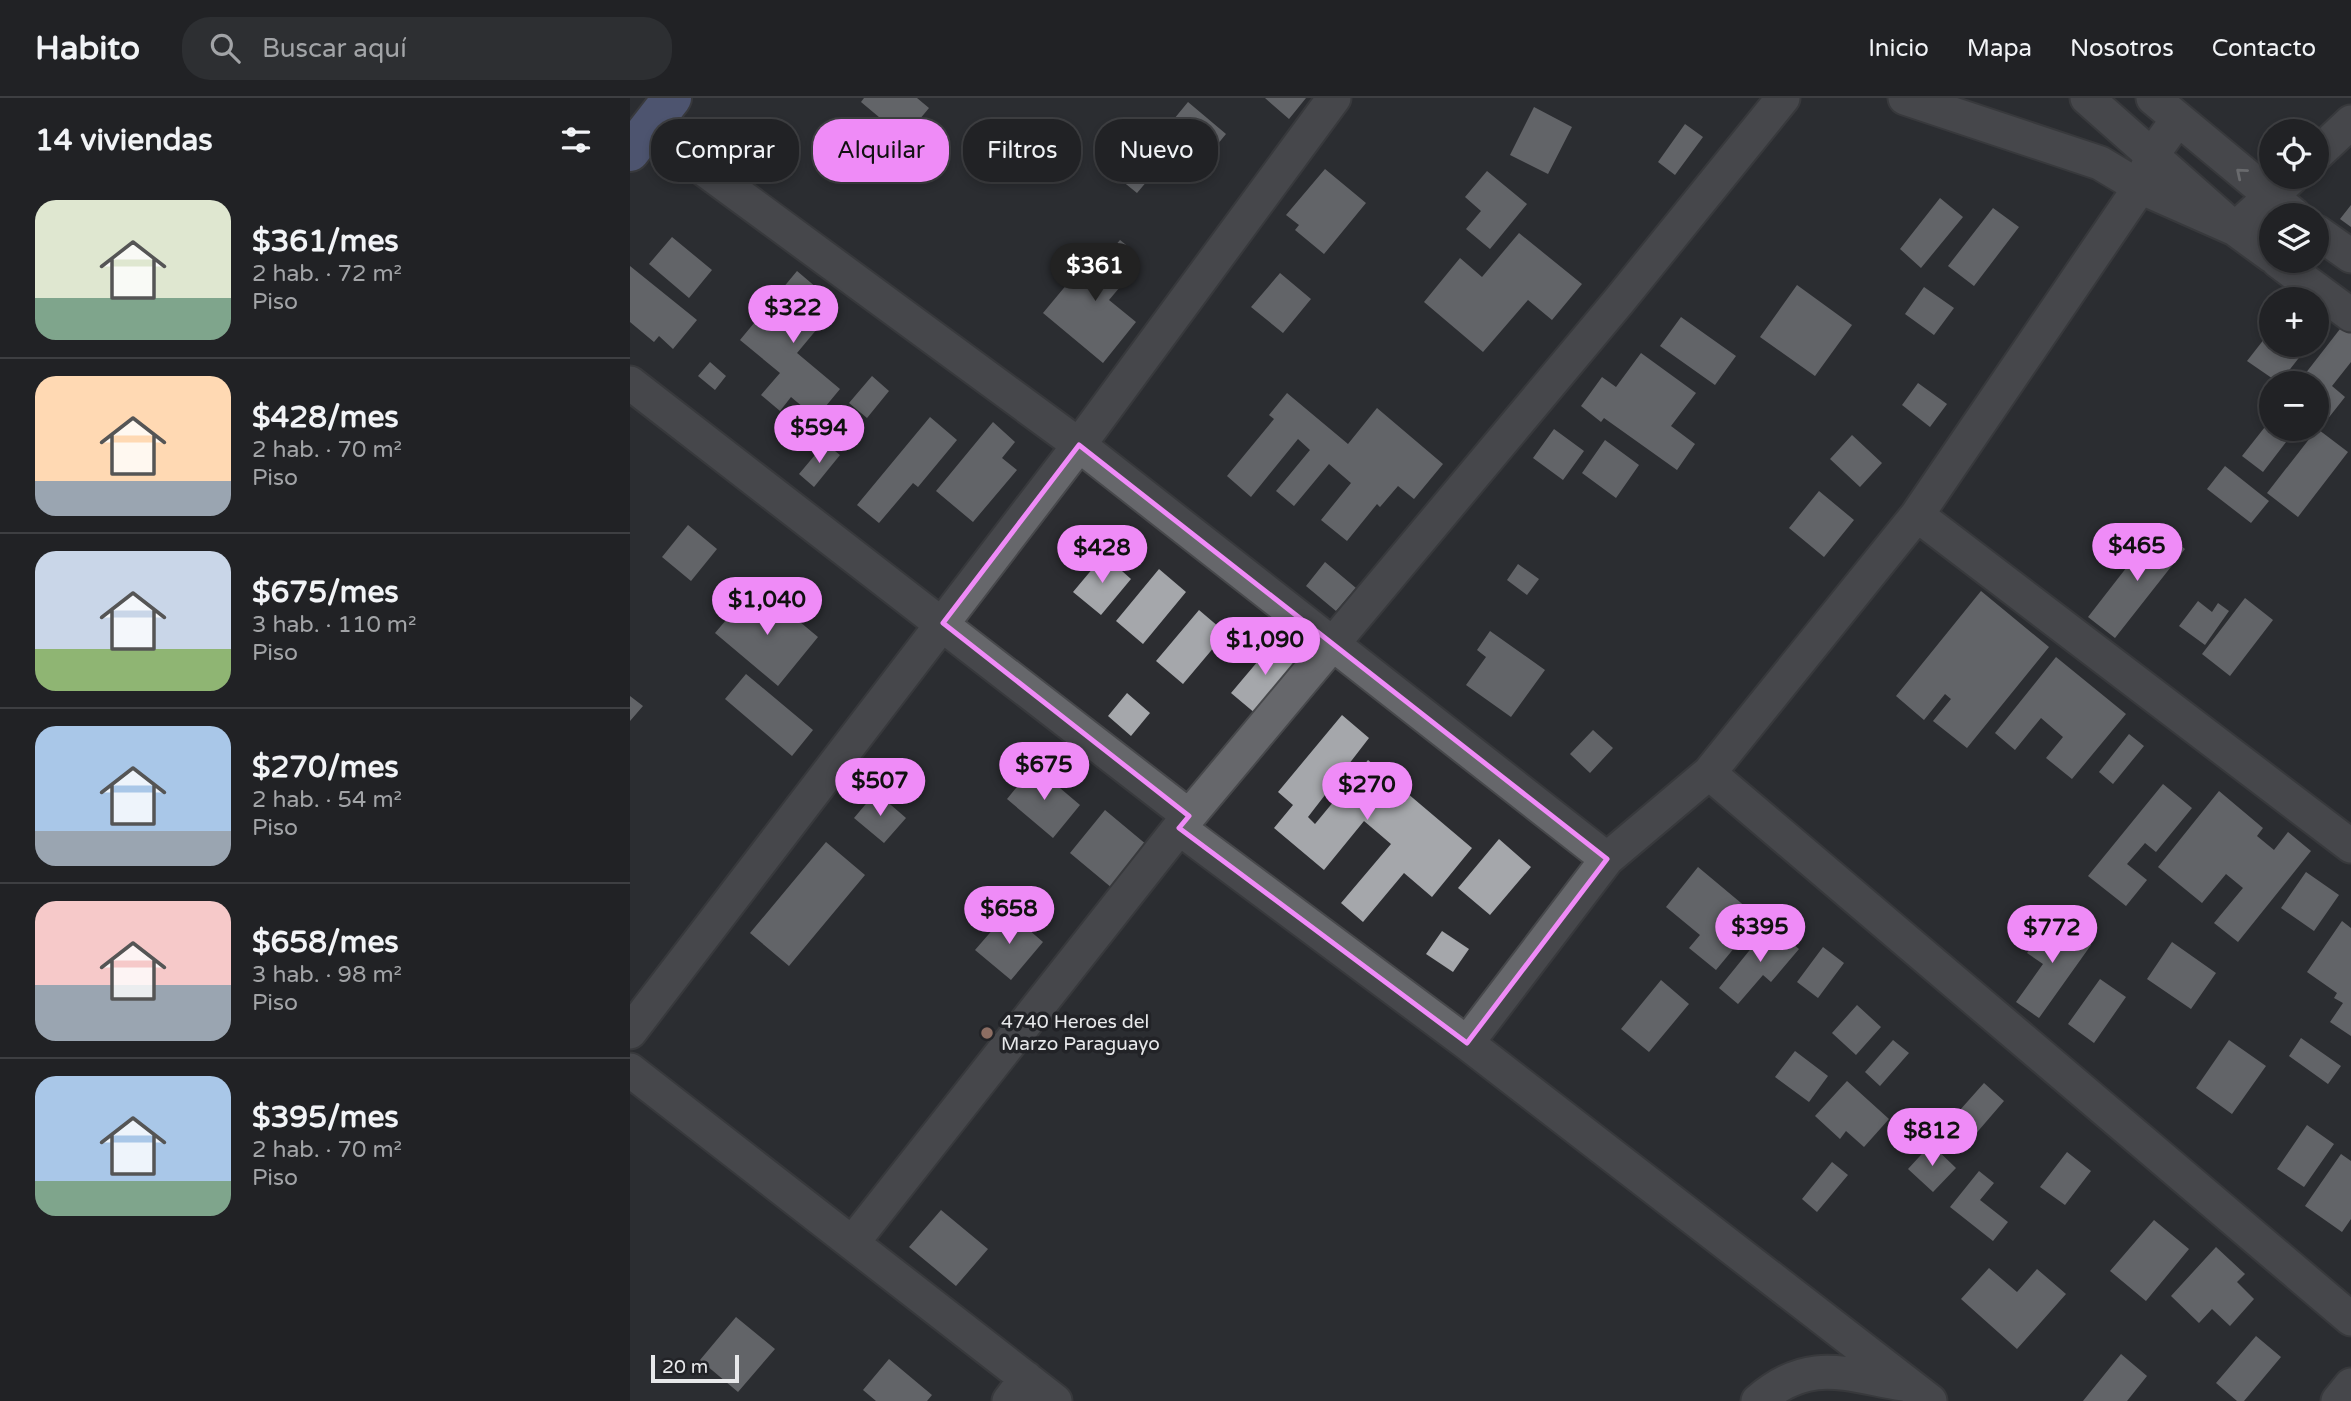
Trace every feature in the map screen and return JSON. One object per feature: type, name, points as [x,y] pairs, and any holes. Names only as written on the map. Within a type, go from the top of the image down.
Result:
[{"type":"highway","points":[[639,140],[672,98]]},
{"type":"street","points":[[630,1032],[1079,445],[1334,98]]},
{"type":"street","points":[[853,1242],[1184,822],[1619,301],[1783,98]]},
{"type":"street","points":[[1905,98],[2100,163],[2140,187],[2235,229]]},
{"type":"street","points":[[2087,98],[2235,229],[2259,247]]},
{"type":"street","points":[[1467,1043],[1607,859],[1710,773],[1917,515],[2140,187],[2166,109],[2285,196],[2235,229]]},
{"type":"street","points":[[2329,142],[2351,122]]},
{"type":"street","points":[[639,140],[1079,445],[1335,643],[1607,859]]},
{"type":"street","points":[[2329,240],[2351,256]]},
{"type":"street","points":[[2294,273],[2351,315]]},
{"type":"street","points":[[630,383],[839,547],[943,623],[1184,822],[1919,1393]]},
{"type":"street","points":[[1917,515],[2351,846]]},
{"type":"street","points":[[1710,773],[2351,1320]]},
{"type":"street","points":[[630,1070],[853,1242],[1018,1390],[1055,1401]]},
{"type":"street","points":[[1758,1401],[1780,1382],[1821,1370],[1919,1393]]},
{"type":"street","points":[[2338,1401],[2351,1385]]},
{"type":"highlighted area","points":[[1079,445],[1607,859],[1467,1043],[1179,828],[1189,816],[943,623]]},
{"type":"building","points":[[864,98],[917,98],[929,108],[920,119],[881,119],[861,102]]},
{"type":"building","points":[[1265,98],[1306,98],[1289,119]]},
{"type":"building","points":[[1188,102],[1208,119],[1174,119]]},
{"type":"building","points":[[1534,107],[1572,127],[1548,174],[1510,155]]},
{"type":"building","points":[[1685,124],[1703,137],[1675,175],[1658,162]]},
{"type":"building","points":[[1218,127],[1226,134],[1218,144]]},
{"type":"building","points":[[1325,169],[1366,203],[1324,254],[1295,230],[1299,225],[1286,215]]},
{"type":"building","points":[[1487,171],[1527,204],[1490,249],[1466,229],[1481,211],[1465,197]]},
{"type":"building","points":[[1123,182],[1146,182],[1137,193]]},
{"type":"building","points":[[1940,198],[1963,217],[1921,268],[1900,249]]},
{"type":"building","points":[[2351,205],[2351,227],[2340,219]]},
{"type":"building","points":[[1993,208],[2019,227],[1974,286],[1948,266]]},
{"type":"building","points":[[1519,233],[1582,284],[1552,320],[1528,300],[1483,352],[1424,302],[1460,258],[1482,277]]},
{"type":"building","points":[[672,237],[712,270],[689,298],[649,264]]},
{"type":"building","points":[[1120,240],[1130,248],[1123,257],[1136,268],[1109,300],[1136,322],[1103,363],[1043,313],[1098,247],[1108,254]],"holes":[[[1094,270],[1104,279],[1096,289],[1086,281]]]},
{"type":"building","points":[[630,266],[697,320],[673,349],[659,336],[654,342],[630,322]]},
{"type":"building","points":[[797,271],[837,305],[797,353],[840,389],[816,418],[791,397],[780,411],[761,395],[780,373],[740,340]]},
{"type":"building","points":[[1280,273],[1311,299],[1283,333],[1251,307]]},
{"type":"building","points":[[1797,285],[1852,325],[1815,376],[1760,337]]},
{"type":"building","points":[[1924,287],[1954,308],[1934,335],[1905,314]]},
{"type":"building","points":[[1681,317],[1736,356],[1715,385],[1660,346]]},
{"type":"building","points":[[2347,320],[2351,323],[2351,362],[2332,386],[2345,397],[2329,417],[2329,371],[2307,371],[2318,357],[2329,357],[2329,343]]},
{"type":"building","points":[[2259,346],[2259,357],[2300,357],[2288,371],[2262,371],[2247,361]]},
{"type":"building","points":[[1641,353],[1696,393],[1671,426],[1695,444],[1677,470],[1604,418],[1601,422],[1581,406],[1602,377],[1616,387]]},
{"type":"building","points":[[710,362],[726,376],[715,390],[698,376]]},
{"type":"building","points":[[872,376],[889,391],[867,418],[849,403]]},
{"type":"building","points":[[1918,383],[1947,404],[1930,427],[1902,405]]},
{"type":"building","points":[[1287,393],[1348,444],[1377,408],[1443,464],[1414,499],[1398,486],[1380,507],[1377,504],[1347,541],[1321,520],[1351,483],[1329,464],[1294,506],[1276,491],[1310,450],[1298,439],[1251,497],[1227,476],[1274,419],[1269,415]]},
{"type":"building","points":[[930,417],[957,440],[918,487],[913,483],[879,523],[857,505]]},
{"type":"building","points":[[993,422],[1015,442],[1002,458],[1017,470],[973,522],[936,491]]},
{"type":"building","points":[[1554,429],[1584,451],[1563,480],[1533,458]]},
{"type":"building","points":[[2259,434],[2259,441],[2287,441],[2263,472],[2242,456]]},
{"type":"building","points":[[1852,435],[1882,463],[1860,487],[1830,459]]},
{"type":"building","points":[[2329,438],[2348,452],[2298,517],[2267,493],[2308,441],[2329,441]]},
{"type":"building","points":[[1605,440],[1639,465],[1616,498],[1582,473]]},
{"type":"building","points":[[825,443],[840,455],[814,487],[799,474]]},
{"type":"building","points":[[2225,466],[2269,501],[2251,523],[2207,489]]},
{"type":"building","points":[[1819,491],[1854,520],[1824,557],[1789,528]]},
{"type":"building","points":[[688,525],[717,549],[691,581],[662,557]]},
{"type":"building","points":[[2158,527],[2185,549],[2115,638],[2088,617]]},
{"type":"building","points":[[1104,555],[1131,579],[1101,615],[1073,592]]},
{"type":"building","points":[[1325,562],[1356,588],[1336,611],[1306,586]]},
{"type":"building","points":[[1518,564],[1539,579],[1527,595],[1507,580]]},
{"type":"building","points":[[1159,569],[1186,592],[1143,644],[1116,621]]},
{"type":"building","points":[[1981,591],[2049,647],[1967,748],[1933,721],[1951,699],[1945,694],[1924,720],[1896,696]]},
{"type":"building","points":[[749,593],[770,610],[776,602],[818,637],[778,686],[715,633]]},
{"type":"building","points":[[2245,598],[2273,620],[2230,676],[2202,654]]},
{"type":"building","points":[[2198,601],[2212,612],[2218,603],[2229,611],[2205,645],[2179,626]]},
{"type":"building","points":[[1199,610],[1226,633],[1183,684],[1156,661]]},
{"type":"building","points":[[1490,631],[1545,670],[1511,717],[1466,685],[1486,657],[1477,650]]},
{"type":"building","points":[[1275,641],[1300,661],[1256,714],[1231,693]]},
{"type":"building","points":[[2056,657],[2126,714],[2072,779],[2046,758],[2063,737],[2041,718],[2015,750],[1995,733]]},
{"type":"building","points":[[746,674],[813,730],[792,756],[725,699]]},
{"type":"building","points":[[1127,693],[1150,713],[1131,736],[1108,716]]},
{"type":"building","points":[[630,696],[643,706],[630,721]]},
{"type":"building","points":[[1342,715],[1369,738],[1308,817],[1315,824],[1368,760],[1472,848],[1432,897],[1404,873],[1363,922],[1341,903],[1391,844],[1364,821],[1324,870],[1274,828],[1293,805],[1278,792]]},
{"type":"building","points":[[1593,730],[1613,748],[1590,773],[1570,754]]},
{"type":"building","points":[[2129,734],[2144,746],[2113,784],[2099,772]]},
{"type":"building","points":[[1034,766],[1080,805],[1053,838],[1007,799]]},
{"type":"building","points":[[2163,784],[2192,808],[2156,852],[2145,843],[2127,864],[2147,880],[2126,906],[2088,876]]},
{"type":"building","points":[[2219,791],[2263,828],[2257,836],[2274,850],[2288,832],[2311,851],[2238,942],[2214,923],[2243,888],[2226,874],[2202,903],[2158,867]]},
{"type":"building","points":[[876,792],[906,818],[884,843],[854,818]]},
{"type":"building","points":[[1105,810],[1147,845],[1112,888],[1070,853]]},
{"type":"building","points":[[1499,839],[1531,867],[1490,915],[1458,888]]},
{"type":"building","points":[[826,842],[865,875],[789,966],[750,933]]},
{"type":"building","points":[[1698,867],[1759,918],[1716,970],[1689,948],[1700,935],[1666,907]]},
{"type":"building","points":[[2306,872],[2339,895],[2314,931],[2281,908]]},
{"type":"building","points":[[1008,912],[1043,942],[1011,980],[975,950]]},
{"type":"building","points":[[2052,917],[2091,945],[2039,1018],[2016,1002],[2043,964],[2027,953]]},
{"type":"building","points":[[2342,921],[2351,928],[2351,1036],[2330,1022],[2343,1003],[2334,998],[2337,993],[2307,972]]},
{"type":"building","points":[[1770,925],[1799,949],[1771,982],[1763,975],[1738,1004],[1719,988]]},
{"type":"building","points":[[1442,931],[1469,949],[1453,972],[1426,954]]},
{"type":"building","points":[[2172,942],[2216,973],[2191,1009],[2147,979]]},
{"type":"building","points":[[1823,947],[1844,963],[1818,998],[1797,982]]},
{"type":"building","points":[[2100,979],[2126,997],[2094,1043],[2068,1024]]},
{"type":"building","points":[[1661,980],[1689,1004],[1649,1052],[1621,1029]]},
{"type":"building","points":[[1857,1005],[1881,1027],[1856,1055],[1832,1033]]},
{"type":"building","points":[[2301,1038],[2341,1066],[2328,1084],[2289,1056]]},
{"type":"building","points":[[1893,1040],[1909,1053],[1880,1086],[1865,1072]]},
{"type":"building","points":[[2229,1040],[2266,1066],[2232,1114],[2196,1088]]},
{"type":"building","points":[[1795,1051],[1828,1076],[1809,1102],[1775,1077]]},
{"type":"building","points":[[1847,1081],[1889,1119],[1864,1147],[1846,1131],[1840,1139],[1815,1116]]},
{"type":"building","points":[[1984,1083],[2004,1101],[1973,1137],[1952,1119]]},
{"type":"building","points":[[2307,1125],[2334,1144],[2304,1187],[2277,1169]]},
{"type":"building","points":[[1931,1144],[1956,1168],[1933,1192],[1908,1169]]},
{"type":"building","points":[[2067,1152],[2091,1171],[2065,1205],[2040,1187]]},
{"type":"building","points":[[2341,1154],[2351,1161],[2351,1219],[2342,1232],[2305,1206]]},
{"type":"building","points":[[1832,1162],[1848,1175],[1817,1212],[1802,1199]]},
{"type":"building","points":[[1979,1171],[1994,1183],[1980,1200],[2008,1222],[1993,1241],[1950,1207]]},
{"type":"building","points":[[941,1210],[988,1249],[956,1286],[909,1247]]},
{"type":"building","points":[[2154,1220],[2189,1249],[2146,1301],[2110,1271]]},
{"type":"building","points":[[2216,1247],[2245,1274],[2237,1282],[2254,1299],[2230,1326],[2212,1309],[2199,1323],[2171,1296]]},
{"type":"building","points":[[1989,1268],[2017,1292],[2037,1269],[2066,1294],[2017,1349],[1961,1299]]},
{"type":"building","points":[[736,1317],[775,1349],[738,1392],[700,1360]]},
{"type":"building","points":[[2256,1336],[2281,1357],[2244,1401],[2237,1401],[2216,1383]]},
{"type":"building","points":[[2121,1354],[2147,1376],[2127,1401],[2083,1401]]},
{"type":"building","points":[[889,1359],[932,1395],[927,1401],[876,1401],[863,1390]]},
{"type":"place","name":"4740 Heroes del Marzo Paraguayo","points":[[987,1033]]}]
